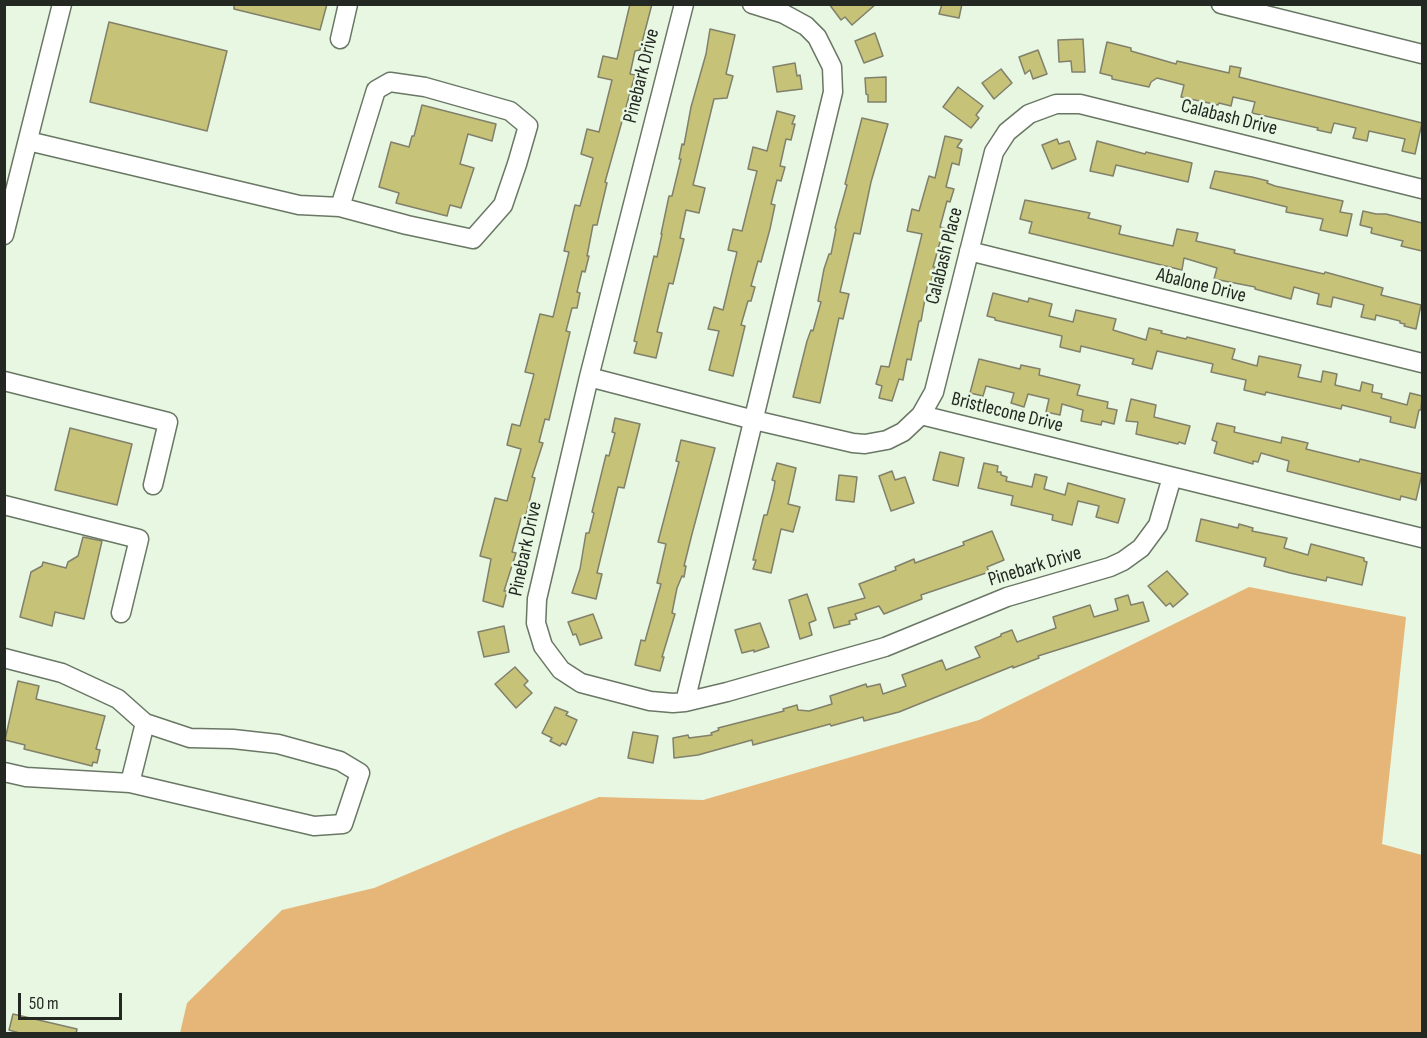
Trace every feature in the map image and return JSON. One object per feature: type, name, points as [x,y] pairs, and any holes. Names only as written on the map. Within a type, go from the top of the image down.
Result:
[{"type":"street","points":[[4,235],[62,4]]},
{"type":"street","points":[[340,39],[348,4]]},
{"type":"street","name":"Pinebark Drive","points":[[684,4],[589,376],[539,588],[536,609],[539,635],[551,659],[561,670],[581,683],[650,701],[685,702],[885,647],[1007,597],[1110,567],[1123,561],[1141,548],[1158,525],[1172,477]]},
{"type":"street","points":[[685,702],[834,85],[832,67],[817,37],[806,26],[784,14],[752,4]]},
{"type":"street","points":[[1221,4],[1422,54]]},
{"type":"street","points":[[28,141],[299,205],[340,207],[407,225],[473,239],[502,205],[528,126],[510,111],[425,87],[390,82],[376,90],[340,207]]},
{"type":"street","name":"Calabash Drive","points":[[1026,116],[1056,104],[1080,104],[1422,189]]},
{"type":"street","name":"Calabash Place","points":[[921,415],[934,392],[994,152],[1007,132],[1026,116]]},
{"type":"street","name":"Abalone Drive","points":[[969,251],[1422,363]]},
{"type":"street","name":"Bristlecone Drive","points":[[589,376],[754,420],[865,444],[887,440],[903,432],[921,415],[1422,538]]},
{"type":"street","points":[[4,381],[168,422],[153,485]]},
{"type":"street","points":[[4,505],[139,539],[121,614]]},
{"type":"street","points":[[4,658],[72,677],[118,699],[145,723],[190,738],[233,739],[278,744],[340,761],[360,773],[343,824],[314,826],[130,783],[26,777],[4,772]]},
{"type":"street","points":[[130,783],[145,723]]},
{"type":"shaded area","points":[[1249,587],[1406,617],[1382,844],[1422,855],[1422,1033],[180,1033],[187,1003],[282,910],[374,888],[510,831],[599,797],[703,800],[979,720]]},
{"type":"building","points":[[234,4],[327,4],[320,30],[234,9]]},
{"type":"building","points":[[630,4],[652,4],[640,50],[635,51],[630,74],[635,75],[605,182],[607,183],[597,225],[593,225],[587,256],[589,256],[585,272],[582,271],[577,292],[580,293],[577,308],[572,308],[566,331],[570,332],[549,420],[545,419],[539,442],[543,443],[532,477],[535,478],[525,519],[521,518],[512,552],[516,553],[504,591],[507,591],[503,607],[483,601],[491,559],[480,556],[495,498],[507,501],[521,449],[507,445],[512,424],[520,426],[534,374],[525,372],[540,314],[553,317],[569,252],[564,251],[575,205],[580,206],[593,158],[581,154],[587,129],[599,132],[612,80],[598,77],[603,56],[617,59]]},
{"type":"building","points":[[829,4],[876,4],[852,25],[845,17],[841,20]]},
{"type":"building","points":[[942,4],[962,4],[959,18],[939,14]]},
{"type":"building","points":[[109,22],[227,51],[207,131],[90,102]]},
{"type":"building","points":[[710,29],[735,35],[726,74],[733,76],[727,98],[714,99],[693,185],[705,188],[699,213],[686,210],[680,238],[684,239],[673,284],[669,283],[657,332],[662,333],[656,358],[634,353],[637,342],[634,341],[654,256],[657,257],[669,196],[672,196]]},
{"type":"building","points":[[875,33],[883,56],[864,63],[855,41]]},
{"type":"building","points":[[1083,39],[1085,72],[1072,72],[1071,61],[1059,62],[1058,40]]},
{"type":"building","points":[[1107,42],[1176,64],[1177,61],[1229,73],[1230,66],[1241,68],[1239,77],[1422,123],[1415,154],[1402,151],[1405,139],[1369,131],[1367,141],[1353,138],[1356,128],[1334,123],[1331,133],[1317,130],[1318,128],[1252,113],[1255,102],[1233,97],[1231,106],[1181,97],[1184,85],[1157,78],[1151,82],[1149,87],[1112,79],[1112,76],[1100,73]]},
{"type":"building","points":[[1038,50],[1047,74],[1033,79],[1030,70],[1025,74],[1019,57]]},
{"type":"building","points":[[795,63],[802,89],[777,92],[773,67]]},
{"type":"building","points":[[1001,69],[1012,83],[994,99],[982,83]]},
{"type":"building","points":[[886,77],[886,102],[868,102],[865,78]]},
{"type":"building","points":[[958,87],[983,106],[976,115],[979,118],[971,128],[943,107]]},
{"type":"building","points":[[422,105],[496,124],[492,141],[468,134],[460,164],[474,168],[461,208],[450,205],[447,216],[396,203],[399,193],[379,187],[391,142],[409,147]]},
{"type":"building","points":[[777,111],[795,116],[792,124],[795,124],[791,140],[786,139],[780,166],[785,167],[781,181],[777,180],[771,204],[775,205],[770,229],[761,262],[758,261],[751,286],[755,287],[751,301],[748,301],[741,325],[745,326],[733,376],[709,370],[719,331],[708,329],[714,307],[723,310],[737,252],[728,250],[733,229],[742,231],[757,171],[748,169],[753,147],[767,151]]},
{"type":"building","points":[[862,118],[888,124],[871,182],[860,234],[854,233],[840,292],[849,294],[843,319],[839,318],[820,403],[793,397],[807,341],[811,330],[813,331],[821,302],[818,301],[824,269],[829,254],[831,254],[835,228],[847,185],[845,184]]},
{"type":"building","points":[[945,136],[962,140],[957,147],[962,149],[959,165],[952,163],[946,187],[954,189],[950,202],[947,201],[940,227],[944,228],[933,267],[935,267],[931,282],[928,282],[911,360],[907,359],[903,380],[899,379],[892,401],[879,398],[882,386],[876,384],[881,366],[889,367],[922,234],[907,231],[912,209],[919,211],[929,176],[935,178]]},
{"type":"building","points":[[1057,139],[1059,144],[1069,141],[1076,159],[1052,169],[1042,145]]},
{"type":"building","points":[[1097,141],[1145,154],[1146,152],[1192,163],[1188,182],[1116,165],[1113,176],[1090,171]]},
{"type":"building","points":[[1215,171],[1252,177],[1268,181],[1267,183],[1275,186],[1343,201],[1340,212],[1352,214],[1347,236],[1320,230],[1323,219],[1286,212],[1287,207],[1210,188]]},
{"type":"building","points":[[1025,200],[1090,213],[1088,218],[1121,226],[1119,234],[1173,246],[1177,229],[1198,233],[1196,241],[1235,250],[1234,253],[1324,274],[1325,272],[1383,288],[1381,295],[1421,305],[1416,329],[1404,326],[1405,324],[1400,321],[1376,315],[1375,320],[1361,317],[1364,305],[1333,297],[1331,307],[1317,304],[1319,294],[1294,287],[1291,299],[1255,289],[1255,287],[1214,279],[1217,268],[1184,258],[1182,270],[1029,233],[1032,222],[1020,219]]},
{"type":"building","points":[[1363,211],[1422,223],[1422,251],[1401,246],[1403,241],[1371,233],[1372,228],[1360,225]]},
{"type":"building","points":[[993,293],[1028,302],[1029,298],[1052,304],[1049,316],[1073,322],[1076,310],[1116,319],[1113,330],[1146,340],[1149,328],[1162,331],[1161,333],[1235,349],[1232,359],[1257,366],[1259,356],[1301,365],[1298,377],[1321,382],[1323,371],[1337,374],[1335,385],[1360,391],[1362,382],[1373,385],[1372,392],[1382,394],[1381,398],[1407,405],[1410,393],[1422,396],[1421,410],[1419,410],[1415,428],[1390,422],[1391,417],[1342,405],[1341,409],[1266,392],[1265,395],[1244,390],[1246,380],[1211,372],[1213,364],[1157,351],[1152,369],[1132,364],[1134,359],[1081,346],[1080,352],[1060,347],[1062,336],[995,320],[987,316]]},
{"type":"building","points":[[979,359],[1020,369],[1021,365],[1040,369],[1039,375],[1080,385],[1077,395],[1108,402],[1107,408],[1117,410],[1114,424],[1102,421],[1101,425],[1081,421],[1083,410],[1062,404],[1060,415],[1046,412],[1049,399],[1028,394],[1024,407],[1011,403],[1014,393],[986,386],[983,396],[970,393]]},
{"type":"building","points":[[1131,399],[1156,405],[1154,417],[1190,426],[1185,444],[1136,434],[1138,422],[1126,421]]},
{"type":"building","points":[[615,418],[640,424],[624,488],[618,487],[597,573],[602,574],[596,599],[572,593],[580,569],[586,533],[589,533],[594,513],[592,512],[606,455],[609,456],[615,433],[612,432]]},
{"type":"building","points":[[1217,423],[1235,427],[1234,432],[1281,443],[1282,437],[1308,443],[1306,449],[1422,474],[1416,500],[1401,496],[1400,500],[1287,471],[1289,461],[1261,453],[1258,462],[1253,461],[1253,464],[1214,453],[1217,442],[1212,440]]},
{"type":"building","points":[[70,428],[132,444],[117,505],[55,490]]},
{"type":"building","points":[[681,440],[715,448],[684,566],[686,566],[684,577],[682,576],[677,588],[672,613],[675,614],[660,671],[635,665],[641,640],[645,641],[661,584],[657,583],[666,544],[658,542],[679,462],[676,461]]},
{"type":"building","points":[[940,452],[964,458],[958,486],[933,480]]},
{"type":"building","points":[[777,463],[796,468],[788,504],[800,507],[793,532],[781,529],[771,573],[753,569],[756,560],[753,560],[764,515],[767,515],[774,488],[775,481],[772,480]]},
{"type":"building","points":[[984,463],[998,466],[997,472],[1007,477],[1006,481],[1032,487],[1035,474],[1047,477],[1044,489],[1065,495],[1068,483],[1125,499],[1118,523],[1096,517],[1099,506],[1078,501],[1072,525],[1052,520],[1053,515],[1011,505],[1013,496],[978,488]]},
{"type":"building","points":[[892,471],[895,480],[905,477],[914,503],[891,511],[879,476]]},
{"type":"building","points":[[839,475],[857,477],[854,502],[836,500]]},
{"type":"building","points":[[1201,519],[1238,528],[1239,524],[1253,528],[1252,531],[1287,538],[1284,548],[1308,555],[1311,544],[1364,558],[1367,562],[1362,585],[1327,577],[1326,581],[1290,573],[1264,566],[1266,558],[1196,541]]},
{"type":"building","points":[[992,531],[1004,560],[987,567],[989,572],[921,595],[922,599],[884,614],[879,606],[855,614],[857,619],[849,621],[850,624],[834,628],[828,608],[865,598],[859,584],[896,570],[895,567],[914,559],[915,563],[964,545],[963,542]]},
{"type":"building","points":[[83,537],[102,541],[84,619],[55,612],[52,626],[20,617],[31,572],[42,566],[43,562],[66,568],[68,562],[78,556]]},
{"type":"building","points":[[1167,571],[1188,594],[1173,607],[1170,603],[1166,606],[1148,586]]},
{"type":"building","points":[[807,594],[816,620],[809,623],[812,635],[800,639],[789,600]]},
{"type":"building","points":[[1128,595],[1131,605],[1143,602],[1149,621],[1038,656],[1039,658],[1013,668],[1013,666],[899,712],[864,721],[863,717],[831,726],[830,724],[753,745],[752,740],[698,755],[674,758],[673,738],[688,735],[689,738],[712,735],[711,733],[719,730],[718,728],[784,711],[783,709],[797,705],[798,710],[809,711],[832,704],[830,696],[866,684],[867,687],[880,684],[883,694],[906,686],[902,675],[942,660],[946,670],[980,657],[975,647],[1001,634],[1012,630],[1017,642],[1056,628],[1053,617],[1090,605],[1094,617],[1118,610],[1115,599]]},
{"type":"building","points":[[593,614],[602,638],[580,645],[568,622]]},
{"type":"building","points":[[760,623],[769,647],[742,653],[735,630]]},
{"type":"building","points":[[504,626],[509,652],[484,657],[478,632]]},
{"type":"building","points":[[515,667],[528,681],[524,685],[532,693],[516,708],[495,684]]},
{"type":"building","points":[[18,681],[39,686],[36,699],[105,716],[96,749],[100,750],[97,763],[93,762],[92,766],[24,749],[25,745],[5,740]]},
{"type":"building","points":[[555,707],[568,712],[566,715],[577,720],[566,745],[562,743],[560,746],[550,741],[552,738],[542,733]]},
{"type":"building","points":[[633,732],[658,736],[653,763],[628,758]]},
{"type":"building","points":[[13,1014],[77,1029],[76,1034],[23,1034],[9,1030]]}]
